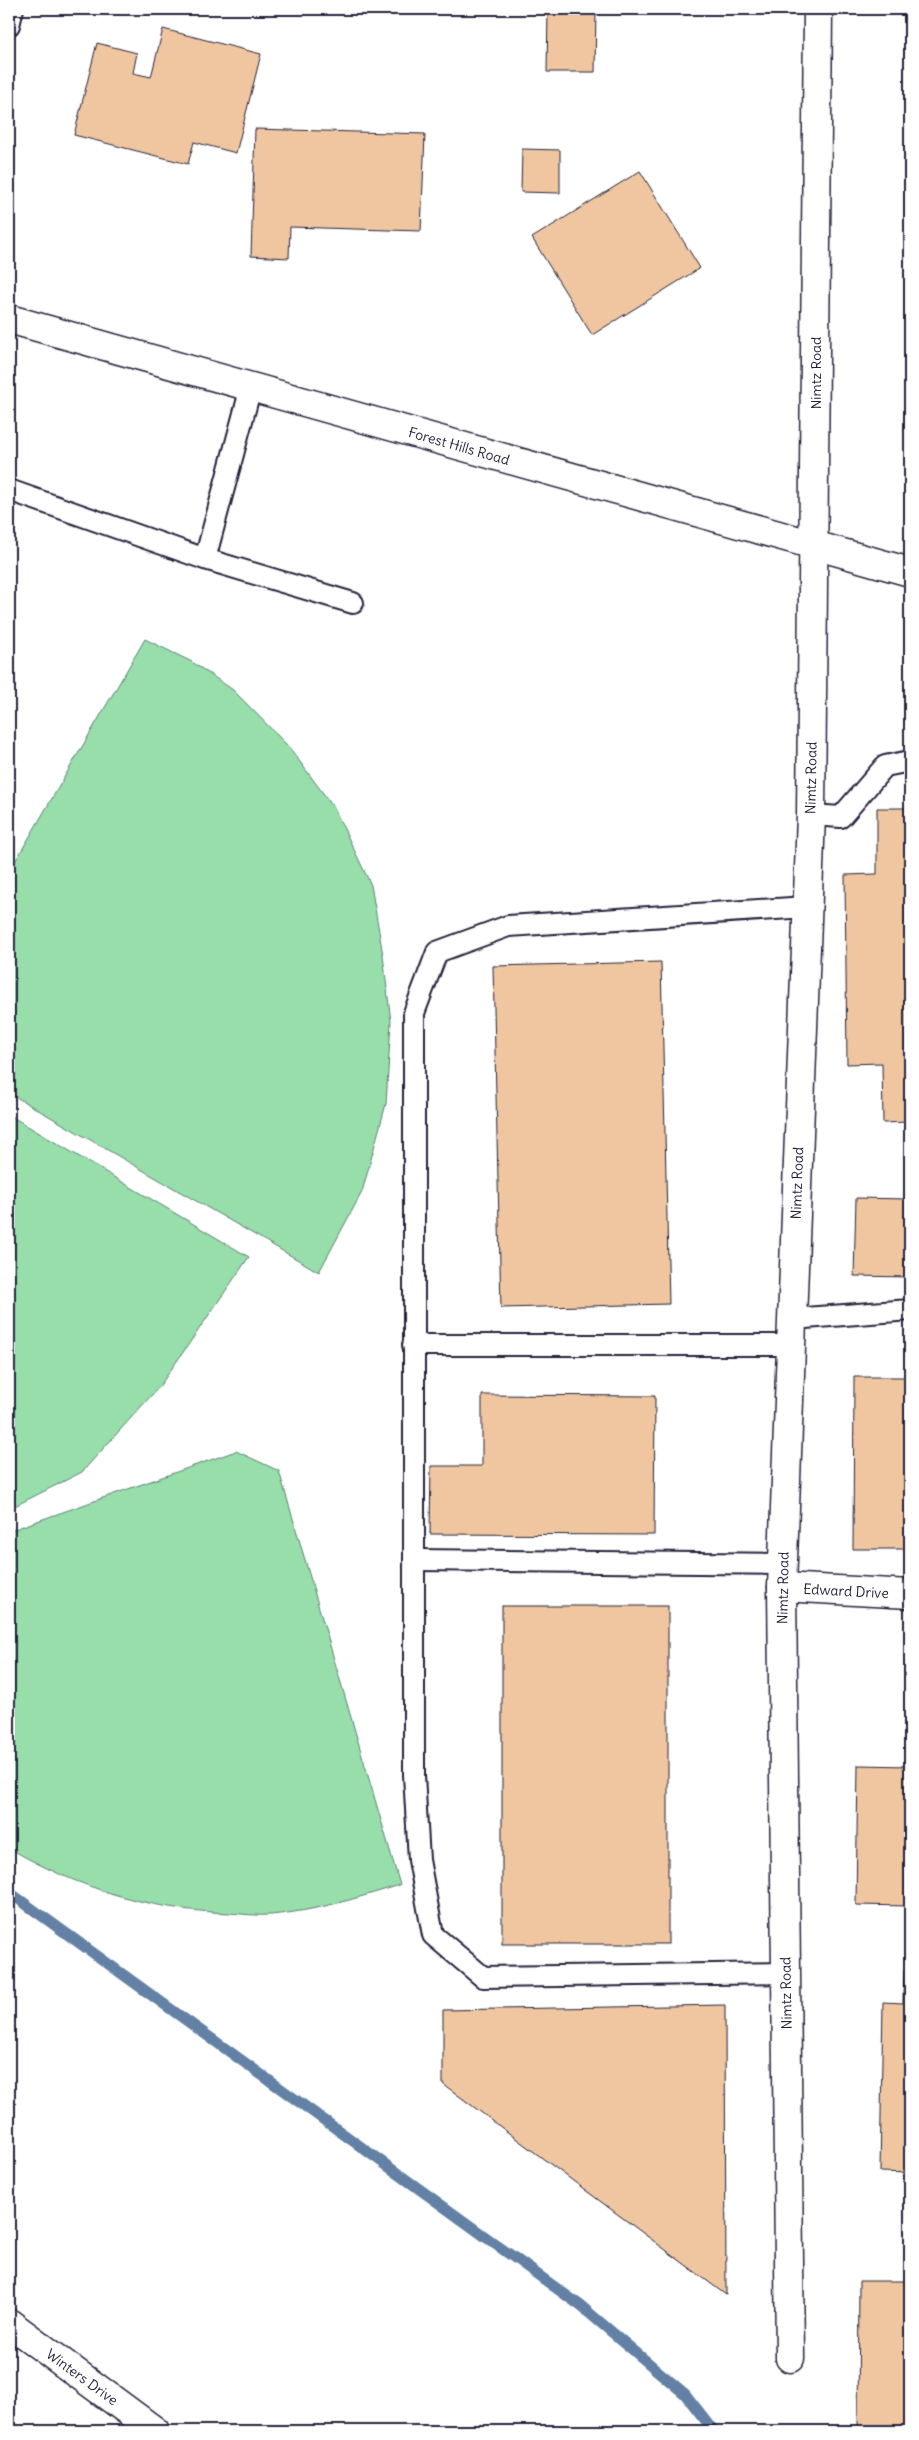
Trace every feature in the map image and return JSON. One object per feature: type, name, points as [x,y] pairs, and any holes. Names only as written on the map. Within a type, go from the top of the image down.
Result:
[{"type":"street","name":"Nimtz Road","points":[[790,2358],[783,1575],[811,815],[818,9]]},
{"type":"street","name":"Forest Hills Road","points":[[9,318],[910,572]]},
{"type":"street","name":"Edward Drive","points":[[783,1575],[910,1594]]},
{"type":"street","name":"Winters Drive","points":[[9,2323],[155,2431]]},
{"type":"lane","points":[[9,25],[13,9]]},
{"type":"lane","points":[[205,559],[251,387]]},
{"type":"lane","points":[[10,497],[205,559],[353,603]]},
{"type":"lane","points":[[811,815],[842,817],[885,766],[910,761]]},
{"type":"lane","points":[[786,1973],[483,1977],[433,1935],[419,1860],[414,1775],[414,1012],[437,952],[508,926],[808,907]]},
{"type":"lane","points":[[413,1345],[791,1332],[910,1310]]},
{"type":"lane","points":[[414,1560],[783,1575]]},
{"type":"green space","points":[[145,639],[192,662],[233,690],[289,747],[334,808],[371,885],[383,955],[391,1022],[386,1104],[362,1192],[319,1272],[9,1093],[9,872]]},
{"type":"green space","points":[[9,1115],[249,1257],[159,1387],[82,1472],[9,1509]]},
{"type":"green space","points":[[236,1451],[279,1471],[400,1885],[320,1907],[271,1915],[199,1911],[142,1902],[61,1875],[9,1848],[9,1531]]},
{"type":"building","points":[[548,9],[596,9],[595,72],[547,72]]},
{"type":"building","points":[[163,29],[261,54],[236,153],[194,142],[188,164],[74,135],[97,43],[137,53],[133,73],[151,77]]},
{"type":"building","points":[[255,129],[425,134],[421,231],[290,227],[289,258],[251,256]]},
{"type":"building","points":[[522,149],[560,150],[560,193],[521,192]]},
{"type":"building","points":[[640,171],[700,268],[592,335],[532,238]]},
{"type":"building","points":[[877,808],[910,808],[910,1122],[883,1123],[882,1063],[847,1064],[845,875],[877,874]]},
{"type":"building","points":[[661,962],[669,1304],[501,1308],[493,966]]},
{"type":"building","points":[[856,1198],[910,1199],[910,1277],[854,1276]]},
{"type":"building","points":[[854,1377],[910,1377],[910,1549],[853,1549]]},
{"type":"building","points":[[482,1395],[655,1396],[654,1535],[430,1534],[431,1466],[482,1466]]},
{"type":"building","points":[[502,1606],[668,1606],[668,1944],[502,1944]]},
{"type":"building","points":[[858,1765],[910,1766],[909,1906],[856,1905]]},
{"type":"building","points":[[904,1971],[910,1971],[910,2173],[880,2172],[883,2002],[903,2003]]},
{"type":"building","points":[[725,2005],[726,2295],[443,2084],[443,2010]]},
{"type":"building","points":[[859,2281],[910,2281],[910,2431],[858,2431]]},
{"type":"waterway","points":[[9,1892],[581,2306],[685,2394],[714,2431]]}]
